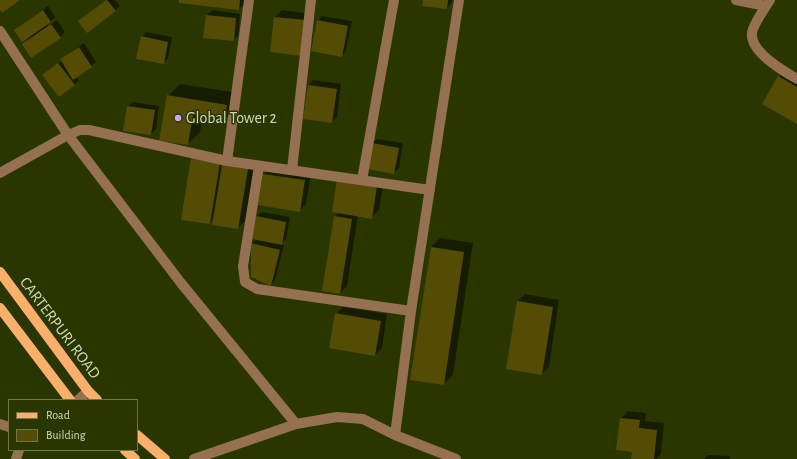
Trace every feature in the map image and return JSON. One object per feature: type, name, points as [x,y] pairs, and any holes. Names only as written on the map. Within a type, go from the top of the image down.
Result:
[{"type":"main road","name":"CARTERPURI ROAD","points":[[0,272],[88,391],[96,399]]},
{"type":"main road","points":[[0,308],[69,399]]},
{"type":"main road","points":[[138,436],[165,459]]},
{"type":"main road","points":[[126,451],[135,459]]},
{"type":"street","points":[[227,161],[249,0]]},
{"type":"street","points":[[292,170],[311,0]]},
{"type":"street","points":[[362,180],[394,0]]},
{"type":"street","points":[[395,435],[410,311],[459,0]]},
{"type":"street","points":[[736,0],[768,3],[752,30],[753,41],[757,50],[782,70],[797,79]]},
{"type":"street","points":[[0,31],[68,135],[181,283],[296,424]]},
{"type":"street","points":[[0,174],[68,135],[80,130],[89,130],[227,161],[430,190]]},
{"type":"street","points":[[259,166],[243,266],[245,282],[257,289],[410,311]]},
{"type":"street","points":[[79,399],[88,391]]},
{"type":"street","points":[[194,459],[296,424],[337,417],[363,419],[395,435],[456,459]]},
{"type":"building","points":[[0,0],[20,0],[2,13],[0,10]]},
{"type":"building","points":[[106,0],[116,11],[87,33],[78,21]]},
{"type":"building","points":[[179,0],[240,0],[239,10],[179,3]]},
{"type":"building","points":[[423,0],[448,0],[447,9],[422,6]]},
{"type":"building","points":[[43,10],[51,22],[22,42],[14,30]]},
{"type":"building","points":[[206,15],[236,18],[234,41],[203,38]]},
{"type":"building","points":[[274,17],[306,20],[302,56],[270,52]]},
{"type":"building","points":[[317,20],[348,26],[342,57],[311,51]]},
{"type":"building","points":[[51,24],[61,38],[31,58],[22,44]]},
{"type":"building","points":[[141,36],[168,42],[164,64],[136,59]]},
{"type":"building","points":[[79,47],[92,67],[73,80],[60,59]]},
{"type":"building","points":[[58,63],[75,85],[59,97],[42,75]]},
{"type":"building","points":[[778,76],[797,87],[797,124],[762,104]]},
{"type":"building","points":[[308,85],[337,89],[332,123],[303,119]]},
{"type":"building","name":"Global Tower 2","points":[[167,95],[227,105],[224,121],[193,115],[188,145],[159,141]]},
{"type":"building","points":[[127,106],[155,110],[151,135],[123,131]]},
{"type":"building","points":[[372,143],[399,148],[394,174],[367,169]]},
{"type":"building","points":[[191,158],[220,163],[210,224],[181,220]]},
{"type":"building","points":[[222,165],[248,169],[238,229],[212,225]]},
{"type":"building","points":[[263,174],[305,180],[300,212],[258,205]]},
{"type":"building","points":[[337,179],[377,186],[372,219],[332,212]]},
{"type":"building","points":[[256,216],[286,222],[282,245],[252,239]]},
{"type":"building","points":[[334,216],[352,219],[340,294],[322,291]]},
{"type":"building","points":[[251,243],[280,250],[271,286],[251,277]]},
{"type":"building","points":[[431,247],[464,252],[444,385],[410,380]]},
{"type":"building","points":[[517,301],[553,307],[542,375],[506,369]]},
{"type":"building","points":[[335,313],[381,321],[375,356],[329,348]]},
{"type":"building","points":[[620,418],[640,420],[639,428],[657,430],[654,459],[631,459],[632,452],[616,450]]},
{"type":"place","name":"Global Tower 2","points":[[178,118]]}]
